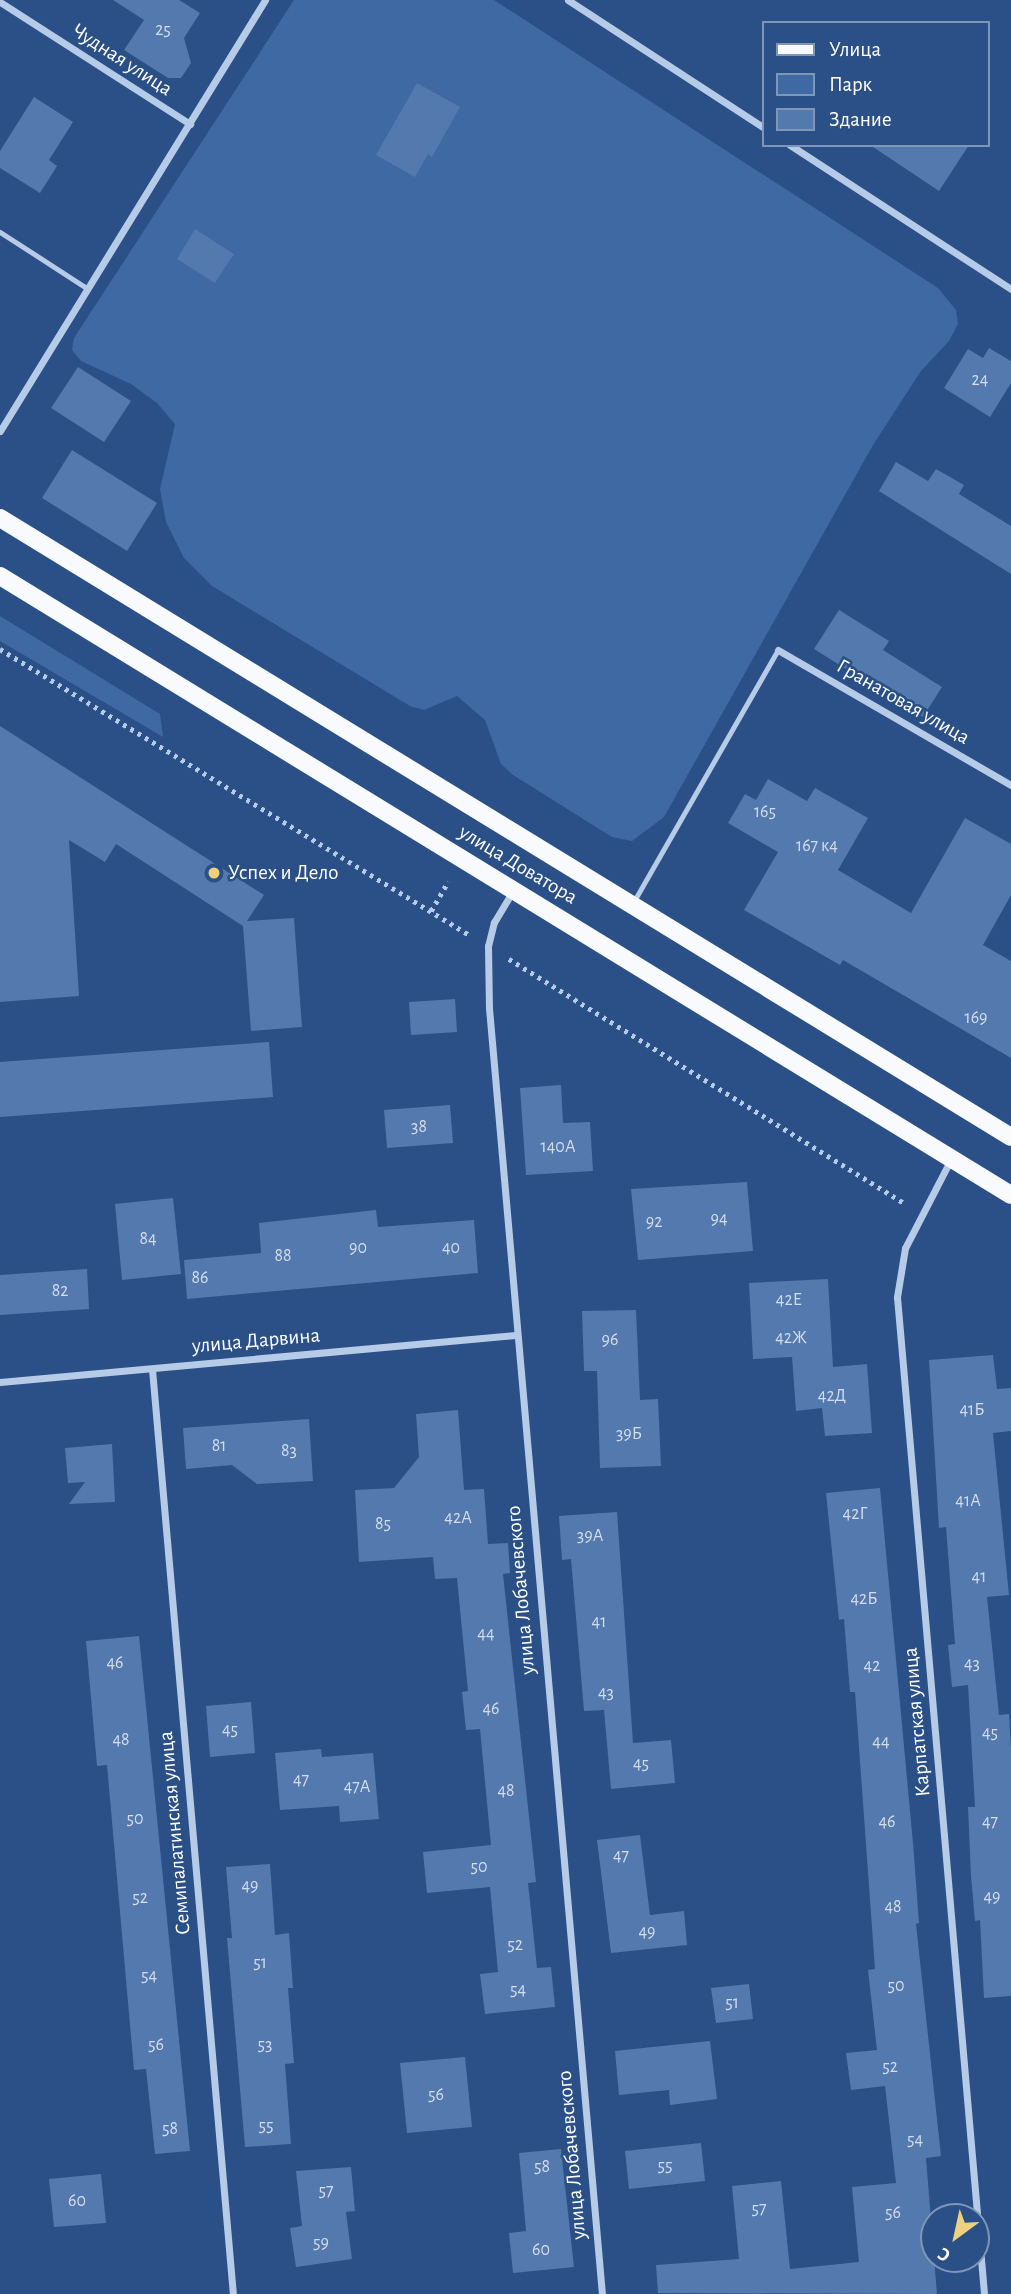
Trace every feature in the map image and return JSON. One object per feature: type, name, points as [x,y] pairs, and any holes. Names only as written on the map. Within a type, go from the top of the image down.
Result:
[{"type":"main road","name":"улица Доватора","points":[[0,518],[1011,1137]]},
{"type":"main road","name":"улица Доватора","points":[[0,576],[1011,1195]]},
{"type":"street","points":[[0,430],[265,0]]},
{"type":"street","points":[[568,0],[762,127]]},
{"type":"street","name":"Чудная улица","points":[[0,2],[190,124]]},
{"type":"street","points":[[793,147],[1011,289]]},
{"type":"street","name":"Гранатовая улица","points":[[778,650],[1011,785]]},
{"type":"street","name":"улица Лобачевского","points":[[514,889],[494,922],[488,946],[515,1335],[602,2294]]},
{"type":"street","name":"Карпатская улица","points":[[951,1158],[905,1248],[897,1297],[984,2294]]},
{"type":"street","name":"улица Дарвина","points":[[0,1382],[515,1335]]},
{"type":"street","name":"Семипалатинская улица","points":[[152,1369],[233,2294]]},
{"type":"lane","points":[[0,232],[88,289]]},
{"type":"lane","points":[[632,904],[778,650]]},
{"type":"path","points":[[0,649],[921,1213]]},
{"type":"green space","points":[[294,0],[494,0],[938,288],[956,310],[958,324],[949,341],[921,371],[873,445],[664,817],[632,841],[612,837],[513,775],[501,764],[485,720],[457,696],[424,710],[410,706],[212,586],[184,558],[166,522],[160,489],[175,424],[157,403],[131,384],[81,361],[72,350],[74,338]]},
{"type":"green space","points":[[0,616],[160,714],[163,737],[0,641]]},
{"type":"building","points":[[113,0],[179,0],[200,13],[184,38],[191,63],[181,78],[168,78],[124,50],[144,20]]},
{"type":"building","points":[[417,83],[460,107],[432,157],[428,154],[415,177],[376,155]]},
{"type":"building","points":[[34,97],[73,122],[49,160],[57,166],[40,193],[0,168],[0,151]]},
{"type":"building","points":[[873,147],[968,147],[939,191]]},
{"type":"building","points":[[195,229],[234,254],[215,283],[177,259]]},
{"type":"building","points":[[989,348],[1011,361],[1011,383],[990,417],[944,388],[968,349],[983,358]]},
{"type":"building","points":[[78,367],[131,401],[104,442],[51,408]]},
{"type":"building","points":[[72,450],[157,503],[127,551],[42,498]]},
{"type":"building","points":[[896,462],[928,481],[936,469],[964,485],[959,494],[1011,526],[1011,574],[879,491]]},
{"type":"building","points":[[839,610],[889,641],[883,650],[942,687],[923,717],[814,649]]},
{"type":"building","points":[[0,726],[264,895],[247,921],[294,918],[302,1027],[251,1031],[243,926],[116,844],[105,862],[69,840],[79,996],[0,1002]]},
{"type":"building","points":[[768,779],[807,801],[815,788],[868,818],[838,870],[911,913],[965,818],[1011,844],[1011,895],[983,945],[1011,961],[1011,1058],[843,960],[840,965],[744,910],[778,852],[728,823],[745,794],[756,800]]},
{"type":"building","points":[[455,999],[457,1032],[411,1035],[409,1002]]},
{"type":"building","points":[[269,1042],[273,1097],[0,1117],[0,1062]]},
{"type":"building","points":[[561,1085],[563,1123],[590,1122],[593,1171],[526,1175],[520,1088]]},
{"type":"building","points":[[450,1105],[453,1143],[387,1148],[384,1110]]},
{"type":"building","points":[[747,1182],[753,1251],[638,1260],[631,1189]]},
{"type":"building","points":[[173,1198],[181,1274],[122,1280],[115,1204]]},
{"type":"building","points":[[376,1210],[378,1227],[474,1220],[478,1273],[187,1299],[184,1260],[261,1253],[259,1223]]},
{"type":"building","points":[[87,1269],[89,1309],[0,1315],[0,1275]]},
{"type":"building","points":[[828,1279],[833,1367],[867,1364],[872,1433],[825,1436],[822,1408],[796,1411],[792,1357],[753,1359],[749,1283]]},
{"type":"building","points":[[636,1310],[640,1400],[658,1399],[661,1466],[600,1468],[597,1371],[584,1371],[582,1311]]},
{"type":"building","points":[[993,1355],[997,1389],[1011,1388],[1011,1431],[993,1433],[1009,1595],[987,1597],[999,1715],[1009,1714],[1011,1996],[984,1998],[980,1920],[975,1921],[971,1876],[968,1807],[975,1807],[968,1685],[952,1687],[948,1645],[955,1644],[946,1527],[939,1528],[929,1360]]},
{"type":"building","points":[[458,1410],[464,1490],[484,1489],[488,1544],[508,1543],[510,1573],[503,1574],[536,1882],[528,1883],[537,1968],[551,1967],[555,2007],[485,2014],[480,1974],[498,1972],[490,1887],[427,1893],[423,1852],[491,1845],[480,1729],[466,1730],[462,1692],[468,1691],[457,1578],[435,1579],[433,1557],[359,1562],[355,1490],[394,1488],[419,1457],[416,1414]]},
{"type":"building","points":[[309,1419],[313,1481],[257,1484],[232,1465],[186,1469],[183,1428]]},
{"type":"building","points":[[112,1444],[115,1502],[69,1504],[85,1482],[68,1483],[65,1448]]},
{"type":"building","points":[[880,1488],[913,1843],[919,1923],[916,1924],[941,2156],[926,2158],[930,2203],[920,2203],[920,2273],[935,2273],[937,2294],[658,2293],[656,2265],[739,2259],[732,2186],[781,2181],[790,2269],[859,2262],[852,2187],[896,2183],[885,2086],[851,2090],[846,2053],[877,2050],[868,1970],[875,1969],[855,1692],[850,1692],[844,1619],[839,1620],[826,1493]]},
{"type":"building","points":[[617,1512],[633,1743],[671,1740],[675,1783],[611,1789],[604,1710],[584,1711],[571,1559],[562,1560],[559,1516]]},
{"type":"building","points":[[139,1636],[190,2151],[155,2154],[146,2069],[134,2070],[107,1765],[97,1766],[86,1641]]},
{"type":"building","points":[[251,1702],[255,1753],[210,1757],[206,1706]]},
{"type":"building","points":[[321,1749],[322,1757],[373,1753],[379,1819],[340,1822],[339,1806],[280,1810],[275,1753]]},
{"type":"building","points":[[640,1835],[650,1915],[684,1911],[687,1945],[611,1953],[597,1840]]},
{"type":"building","points":[[270,1864],[275,1935],[289,1933],[293,1988],[288,1988],[294,2063],[285,2064],[291,2144],[245,2147],[227,1938],[232,1938],[226,1867]]},
{"type":"building","points":[[749,1984],[753,2019],[716,2023],[711,1988]]},
{"type":"building","points":[[710,2041],[717,2099],[670,2105],[669,2090],[619,2095],[615,2051]]},
{"type":"building","points":[[465,2057],[472,2127],[407,2133],[400,2063]]},
{"type":"building","points":[[701,2143],[705,2181],[629,2189],[625,2151]]},
{"type":"building","points":[[561,2149],[574,2267],[513,2273],[509,2233],[526,2231],[519,2153]]},
{"type":"building","points":[[351,2167],[355,2211],[346,2212],[352,2259],[296,2267],[290,2228],[302,2226],[296,2171]]},
{"type":"building","points":[[101,2174],[106,2223],[54,2227],[49,2179]]},
{"type":"place","name":"Успех и Дело","points":[[214,873]]}]
